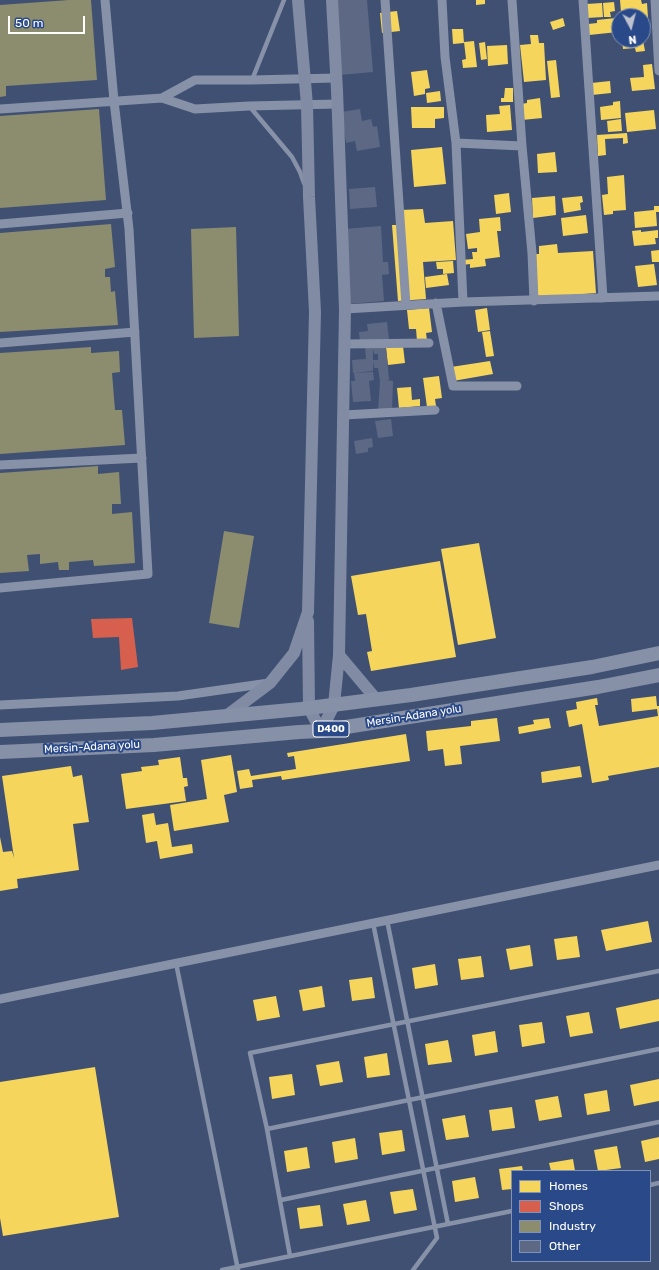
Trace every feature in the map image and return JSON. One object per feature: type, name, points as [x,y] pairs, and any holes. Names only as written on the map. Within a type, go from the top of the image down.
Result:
[{"type":"highway","name":"Mersin-Adana yolu","points":[[0,730],[152,723],[309,708],[592,667],[659,653]]},
{"type":"highway","name":"Mersin-Adana yolu","points":[[0,752],[154,745],[321,731],[590,688],[659,675]]},
{"type":"main road","points":[[298,0],[307,105],[309,197],[315,312],[308,612],[309,708],[321,731]]},
{"type":"main road","points":[[321,731],[334,705],[339,655],[344,415],[345,309],[338,104],[332,0]]},
{"type":"main road","points":[[226,716],[270,683],[294,653],[308,612]]},
{"type":"main road","points":[[339,655],[376,699]]},
{"type":"street","points":[[0,588],[148,574],[128,213],[114,101],[105,0]]},
{"type":"street","points":[[385,0],[406,305]]},
{"type":"street","points":[[442,0],[446,57],[456,143],[463,302]]},
{"type":"street","points":[[512,0],[522,146],[532,253],[534,301]]},
{"type":"street","points":[[583,0],[603,298]]},
{"type":"street","points":[[655,0],[659,71]]},
{"type":"street","points":[[162,98],[195,80],[336,78]]},
{"type":"street","points":[[0,109],[162,98],[195,109],[338,104]]},
{"type":"street","points":[[456,143],[522,146]]},
{"type":"street","points":[[0,224],[128,213]]},
{"type":"street","points":[[345,309],[436,303],[659,296]]},
{"type":"street","points":[[436,303],[454,386],[517,386]]},
{"type":"street","points":[[0,343],[135,332]]},
{"type":"street","points":[[345,344],[429,343]]},
{"type":"street","points":[[344,415],[435,410]]},
{"type":"street","points":[[0,465],[142,458]]},
{"type":"street","points":[[0,705],[178,696],[270,683]]},
{"type":"street","points":[[0,999],[659,865]]},
{"type":"lane","points":[[252,80],[284,0]]},
{"type":"lane","points":[[249,106],[292,157],[300,172],[309,197]]},
{"type":"lane","points":[[387,920],[448,1224]]},
{"type":"lane","points":[[373,923],[437,1238],[413,1270]]},
{"type":"lane","points":[[176,963],[238,1268]]},
{"type":"lane","points":[[290,1256],[281,1200],[250,1053],[659,971]]},
{"type":"lane","points":[[267,1129],[659,1049]]},
{"type":"lane","points":[[281,1200],[659,1122]]},
{"type":"lane","points":[[222,1270],[238,1268],[434,1226],[511,1212]]},
{"type":"building: Homes","points":[[476,0],[485,0],[485,4],[476,5]]},
{"type":"building: Homes","points":[[620,0],[641,0],[642,4],[647,3],[647,8],[621,8]]},
{"type":"building: Homes","points":[[614,2],[615,8],[611,8],[610,12],[611,17],[604,17],[603,3]]},
{"type":"building: Homes","points":[[602,3],[603,17],[587,18],[586,4]]},
{"type":"building: Homes","points":[[397,11],[400,31],[382,33],[380,13]]},
{"type":"building: Homes","points":[[563,18],[565,26],[553,30],[550,22]]},
{"type":"building: Homes","points":[[611,19],[611,33],[589,35],[588,24],[597,23],[597,20]]},
{"type":"building: Homes","points":[[452,29],[463,29],[464,43],[453,44]]},
{"type":"building: Homes","points":[[530,35],[538,35],[539,43],[544,43],[546,80],[524,82],[520,45],[531,44]]},
{"type":"building: Homes","points":[[474,41],[477,67],[463,68],[462,60],[466,59],[464,42]]},
{"type":"building: Homes","points":[[485,42],[487,59],[481,60],[479,43]]},
{"type":"building: Homes","points":[[507,45],[508,64],[488,66],[487,46]]},
{"type":"building: Homes","points":[[635,48],[644,48],[645,51],[636,52]]},
{"type":"building: Homes","points":[[556,60],[560,97],[551,98],[547,61]]},
{"type":"building: Homes","points":[[652,64],[655,89],[632,91],[630,78],[644,77],[643,65]]},
{"type":"building: Homes","points":[[427,70],[430,88],[425,89],[425,94],[414,96],[411,72]]},
{"type":"building: Homes","points":[[610,81],[611,93],[592,95],[591,83]]},
{"type":"building: Homes","points":[[505,88],[513,88],[513,102],[501,102],[501,98],[504,98]]},
{"type":"building: Homes","points":[[440,91],[441,101],[427,103],[426,93]]},
{"type":"building: Homes","points":[[540,98],[542,118],[522,120],[521,104],[527,103],[527,100]]},
{"type":"building: Homes","points":[[620,101],[621,118],[601,120],[600,107],[613,105],[613,102]]},
{"type":"building: Homes","points":[[510,105],[512,130],[487,132],[486,115],[500,114],[499,106]]},
{"type":"building: Homes","points":[[411,107],[444,107],[444,118],[435,119],[435,128],[412,128]]},
{"type":"building: Homes","points":[[654,110],[656,129],[627,132],[625,113]]},
{"type":"building: Homes","points":[[621,119],[622,131],[608,132],[607,121]]},
{"type":"building: Homes","points":[[627,133],[628,143],[623,144],[623,138],[605,139],[606,155],[598,156],[597,135]]},
{"type":"building: Homes","points":[[442,147],[446,184],[414,187],[411,150]]},
{"type":"building: Homes","points":[[555,152],[557,172],[538,173],[537,154]]},
{"type":"building: Homes","points":[[624,175],[626,210],[613,211],[613,214],[604,215],[602,195],[608,194],[607,177]]},
{"type":"building: Homes","points":[[509,193],[511,212],[496,214],[494,195]]},
{"type":"building: Homes","points":[[555,196],[556,215],[533,218],[532,198]]},
{"type":"building: Homes","points":[[582,196],[583,202],[580,203],[581,210],[564,213],[562,198]]},
{"type":"building: Homes","points":[[654,206],[659,206],[659,212],[656,212],[657,226],[635,228],[634,212],[654,210]]},
{"type":"building: Homes","points":[[423,209],[425,223],[453,221],[456,260],[423,262],[426,299],[398,301],[392,225],[402,225],[401,210]]},
{"type":"building: Homes","points":[[586,215],[588,233],[563,236],[561,218]]},
{"type":"building: Homes","points":[[500,217],[501,231],[497,231],[500,257],[485,259],[486,266],[470,268],[470,264],[462,265],[462,260],[473,259],[472,252],[477,252],[477,248],[468,249],[466,234],[480,232],[479,219]]},
{"type":"building: Homes","points":[[641,230],[641,232],[658,230],[658,238],[655,238],[656,244],[634,246],[632,231]]},
{"type":"building: Homes","points":[[557,244],[558,253],[593,251],[596,293],[536,298],[532,254],[539,254],[539,246]]},
{"type":"building: Homes","points":[[659,250],[659,262],[652,262],[651,251]]},
{"type":"building: Homes","points":[[453,261],[454,273],[443,274],[443,269],[437,269],[436,262]]},
{"type":"building: Homes","points":[[654,264],[657,285],[638,287],[635,266]]},
{"type":"building: Homes","points":[[447,274],[449,285],[426,288],[425,277]]},
{"type":"building: Homes","points":[[429,308],[432,332],[426,333],[427,340],[417,341],[416,329],[409,329],[407,310]]},
{"type":"building: Homes","points":[[487,308],[490,330],[478,332],[475,310]]},
{"type":"building: Homes","points":[[490,331],[494,356],[486,357],[482,332]]},
{"type":"building: Homes","points":[[403,346],[405,363],[388,365],[386,348]]},
{"type":"building: Homes","points":[[490,361],[493,374],[453,381],[451,367]]},
{"type":"building: Homes","points":[[439,376],[442,398],[435,399],[436,406],[427,407],[423,378]]},
{"type":"building: Homes","points":[[411,387],[412,400],[420,399],[420,406],[399,408],[397,388]]},
{"type":"building: Homes","points":[[479,543],[496,638],[458,645],[441,549]]},
{"type":"building: Homes","points":[[440,561],[456,657],[371,671],[367,652],[372,651],[366,614],[358,615],[351,576]]},
{"type":"building: Homes","points":[[656,696],[657,706],[659,706],[659,767],[608,776],[609,780],[592,783],[582,724],[569,727],[566,711],[577,709],[576,702],[597,698],[598,705],[595,705],[599,726],[658,716],[657,709],[632,712],[631,699]]},
{"type":"building: Homes","points":[[497,718],[500,741],[460,746],[462,764],[445,766],[443,749],[428,751],[426,731],[471,726],[471,721]]},
{"type":"building: Homes","points":[[549,718],[551,728],[519,734],[518,727],[534,724],[533,720]]},
{"type":"building: Homes","points":[[406,734],[410,761],[282,780],[281,776],[252,780],[253,787],[240,789],[237,771],[249,769],[251,776],[296,769],[294,756],[288,757],[287,753]]},
{"type":"building: Homes","points":[[231,755],[237,792],[224,795],[229,822],[174,831],[170,805],[207,799],[201,760]]},
{"type":"building: Homes","points":[[180,757],[183,778],[187,778],[188,786],[184,787],[186,801],[126,809],[121,774],[142,771],[141,767],[159,765],[158,760]]},
{"type":"building: Homes","points":[[71,766],[73,777],[82,775],[89,822],[73,824],[79,870],[17,879],[18,888],[0,891],[0,837],[3,852],[12,851],[14,858],[2,776]]},
{"type":"building: Homes","points":[[580,766],[582,777],[542,783],[541,772]]},
{"type":"building: Homes","points":[[154,813],[156,825],[168,823],[172,847],[192,844],[193,853],[160,859],[157,841],[146,843],[142,815]]},
{"type":"building: Homes","points":[[648,921],[652,942],[606,951],[601,930]]},
{"type":"building: Homes","points":[[577,936],[580,957],[557,960],[554,939]]},
{"type":"building: Homes","points":[[530,945],[533,966],[510,970],[506,949]]},
{"type":"building: Homes","points":[[481,956],[484,977],[461,980],[458,959]]},
{"type":"building: Homes","points":[[435,964],[438,985],[415,989],[412,968]]},
{"type":"building: Homes","points":[[372,977],[375,998],[352,1001],[349,980]]},
{"type":"building: Homes","points":[[322,986],[325,1007],[303,1011],[299,990]]},
{"type":"building: Homes","points":[[276,996],[280,1017],[257,1021],[253,1000]]},
{"type":"building: Homes","points":[[659,999],[659,1021],[620,1029],[616,1008]]},
{"type":"building: Homes","points":[[589,1012],[593,1033],[570,1037],[566,1016]]},
{"type":"building: Homes","points":[[542,1022],[545,1043],[522,1047],[519,1025]]},
{"type":"building: Homes","points":[[495,1031],[498,1052],[475,1056],[472,1035]]},
{"type":"building: Homes","points":[[448,1040],[452,1062],[428,1065],[425,1044]]},
{"type":"building: Homes","points":[[387,1053],[390,1075],[367,1078],[364,1057]]},
{"type":"building: Homes","points":[[339,1061],[343,1082],[320,1086],[316,1065]]},
{"type":"building: Homes","points":[[95,1067],[119,1217],[3,1236],[0,1218],[0,1082]]},
{"type":"building: Homes","points":[[292,1074],[295,1095],[272,1099],[269,1077]]},
{"type":"building: Homes","points":[[659,1079],[659,1101],[634,1106],[630,1085]]},
{"type":"building: Homes","points":[[607,1090],[610,1111],[587,1115],[584,1094]]},
{"type":"building: Homes","points":[[558,1096],[562,1117],[539,1121],[535,1100]]},
{"type":"building: Homes","points":[[512,1107],[515,1128],[492,1131],[489,1110]]},
{"type":"building: Homes","points":[[465,1115],[469,1137],[446,1140],[442,1119]]},
{"type":"building: Homes","points":[[402,1130],[405,1151],[382,1155],[379,1133]]},
{"type":"building: Homes","points":[[659,1137],[659,1159],[645,1162],[641,1141]]},
{"type":"building: Homes","points":[[355,1138],[358,1159],[335,1163],[332,1142]]},
{"type":"building: Homes","points":[[617,1146],[621,1168],[598,1170],[594,1150]]},
{"type":"building: Homes","points":[[307,1147],[310,1168],[287,1172],[284,1151]]},
{"type":"building: Homes","points":[[573,1159],[575,1170],[551,1170],[549,1163]]},
{"type":"building: Homes","points":[[522,1166],[523,1170],[511,1170],[511,1189],[502,1190],[499,1169]]},
{"type":"building: Homes","points":[[475,1177],[479,1198],[455,1202],[452,1181]]},
{"type":"building: Homes","points":[[413,1189],[417,1210],[394,1214],[390,1192]]},
{"type":"building: Homes","points":[[366,1200],[370,1221],[347,1225],[343,1204]]},
{"type":"building: Homes","points":[[320,1205],[323,1226],[300,1229],[297,1208]]},
{"type":"building: Shops","points":[[132,618],[138,667],[121,670],[119,637],[93,638],[91,619]]},
{"type":"building: Industry","points":[[69,0],[91,0],[97,80],[6,86],[6,96],[0,97],[0,5]]},
{"type":"building: Industry","points":[[99,109],[106,200],[0,208],[0,116]]},
{"type":"building: Industry","points":[[111,224],[115,267],[105,269],[105,277],[110,277],[111,292],[115,291],[118,325],[0,332],[0,233]]},
{"type":"building: Industry","points":[[236,227],[239,336],[194,338],[191,229]]},
{"type":"building: Industry","points":[[91,347],[91,353],[119,351],[120,372],[112,373],[115,410],[122,410],[125,445],[0,454],[0,353]]},
{"type":"building: Industry","points":[[98,466],[98,474],[119,472],[121,504],[112,504],[112,514],[132,512],[135,563],[94,566],[93,560],[69,562],[69,570],[59,570],[58,562],[40,564],[40,554],[27,555],[29,571],[0,573],[0,473]]},
{"type":"building: Industry","points":[[224,531],[254,536],[239,628],[209,623]]},
{"type":"building: Other","points":[[333,0],[367,0],[373,72],[340,75]]},
{"type":"building: Other","points":[[360,109],[362,121],[371,119],[373,127],[377,126],[380,147],[357,151],[355,141],[346,143],[341,112]]},
{"type":"building: Other","points":[[375,187],[377,207],[350,209],[349,189]]},
{"type":"building: Other","points":[[381,226],[383,262],[388,262],[389,274],[382,275],[384,301],[348,304],[344,229]]},
{"type":"building: Other","points":[[387,322],[389,340],[360,342],[359,332],[368,331],[367,324]]},
{"type":"building: Other","points":[[365,347],[373,347],[373,371],[353,373],[352,360],[366,359]]},
{"type":"building: Other","points":[[386,347],[389,380],[385,380],[393,381],[392,411],[378,411],[380,381],[378,368],[374,368],[373,360],[378,360],[378,354],[374,354],[373,348]]},
{"type":"building: Other","points":[[373,372],[374,380],[369,381],[371,401],[353,402],[351,381],[355,381],[354,373]]},
{"type":"building: Other","points":[[391,419],[393,436],[378,438],[375,421]]},
{"type":"building: Other","points":[[372,438],[373,447],[368,448],[368,452],[356,454],[354,441]]}]
